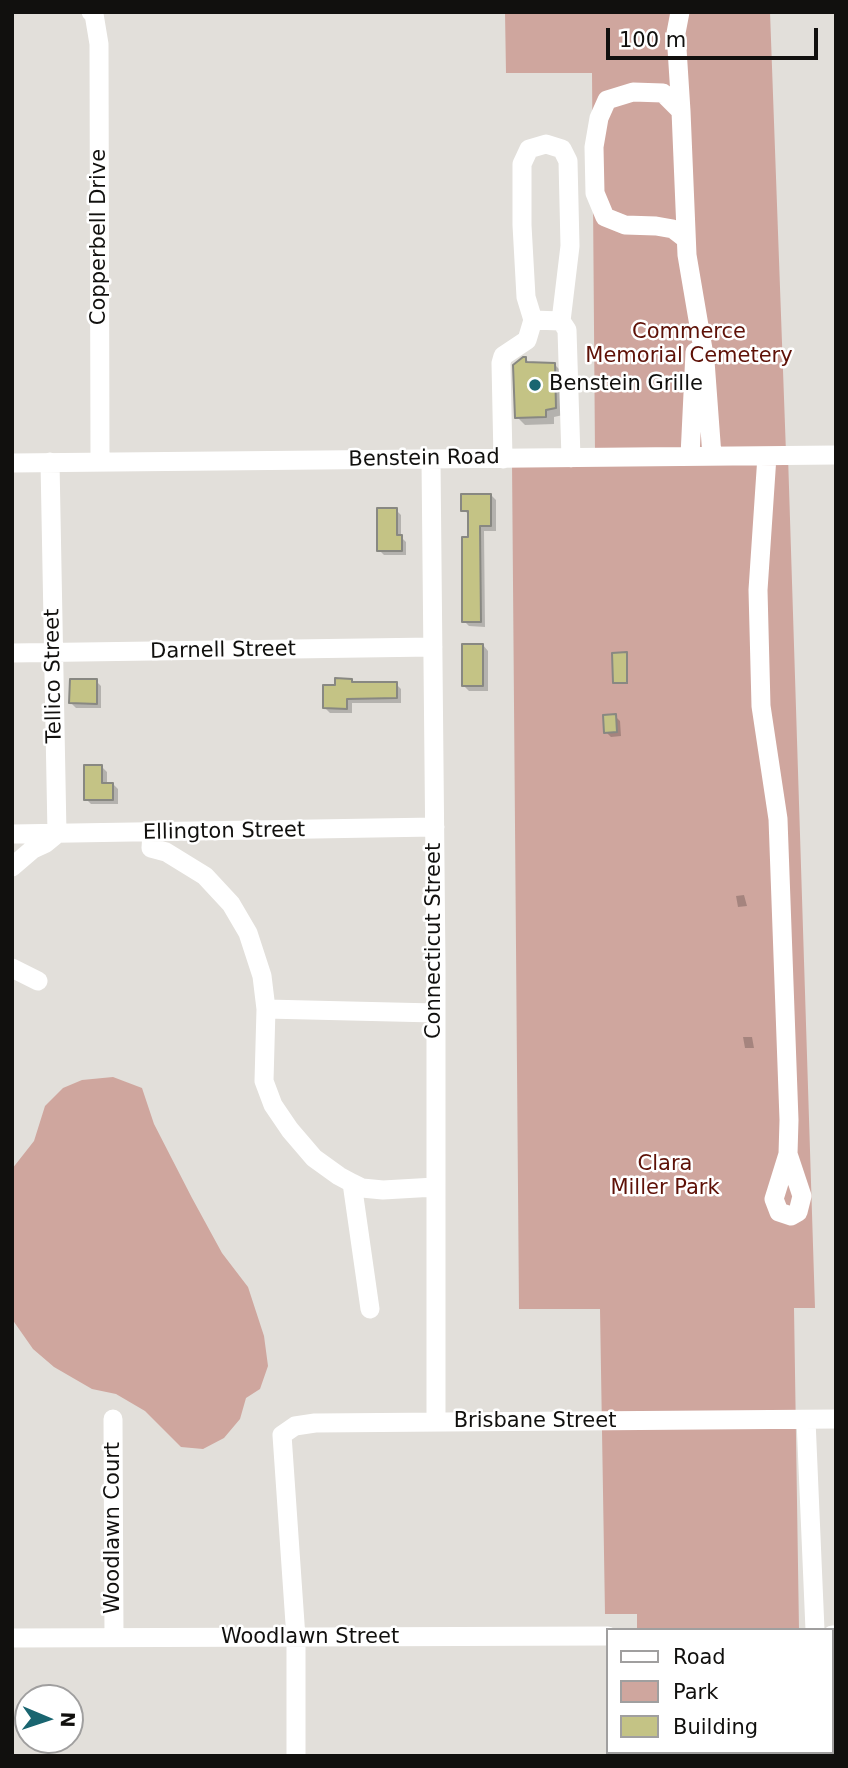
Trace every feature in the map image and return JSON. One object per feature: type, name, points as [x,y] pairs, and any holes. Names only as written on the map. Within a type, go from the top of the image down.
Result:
[{"type":"street","points":[[680,12],[676,33],[686,239],[705,361],[712,456]]},
{"type":"street","name":"Copperbell Drive","points":[[92,13],[99,44],[100,462]]},
{"type":"street","points":[[681,111],[663,93],[633,92],[607,100],[599,118],[594,147],[596,192],[605,216],[625,225],[673,229],[686,239]]},
{"type":"street","points":[[503,459],[501,363],[503,356],[527,340],[533,320],[526,297],[522,164],[529,149],[546,144],[562,149],[568,161],[570,247],[561,321],[567,330],[571,458]]},
{"type":"street","points":[[533,320],[561,321]]},
{"type":"street","points":[[690,456],[691,401],[699,330]]},
{"type":"street","name":"Benstein Road","points":[[12,463],[836,455]]},
{"type":"street","points":[[767,456],[758,590],[761,706],[778,819],[788,1154]]},
{"type":"street","name":"Connecticut Street","points":[[430,460],[435,827],[436,1422]]},
{"type":"street","name":"Tellico Street","points":[[50,463],[57,834]]},
{"type":"street","name":"Darnell Street","points":[[12,653],[433,647]]},
{"type":"street","name":"Ellington Street","points":[[12,834],[435,827]]},
{"type":"street","points":[[152,833],[151,848],[166,852],[205,876],[231,904],[248,933],[262,976],[266,1009],[264,1081],[273,1105],[290,1130],[314,1158],[362,1188],[383,1190],[435,1187]]},
{"type":"street","points":[[12,867],[57,834]]},
{"type":"street","points":[[12,968],[38,981]]},
{"type":"street","points":[[266,1009],[435,1013]]},
{"type":"street","points":[[352,1183],[370,1309]]},
{"type":"street","name":"Woodlawn Court","points":[[114,1419],[114,1637]]},
{"type":"street","name":"Brisbane Street","points":[[296,1638],[282,1435],[295,1426],[315,1423],[836,1419]]},
{"type":"street","points":[[807,1420],[815,1628]]},
{"type":"street","name":"Woodlawn Street","points":[[12,1638],[606,1636]]},
{"type":"street","points":[[296,1638],[296,1756]]},
{"type":"green space","name":"Commerce Memorial Cemetery","points":[[505,12],[770,12],[786,453],[595,454],[592,73],[506,73]]},
{"type":"green space","name":"Clara Miller Park","points":[[788,456],[815,1308],[794,1308],[799,1628],[637,1628],[637,1614],[605,1614],[600,1309],[519,1309],[512,462]]},
{"type":"green space","points":[[113,1077],[142,1088],[154,1124],[192,1198],[222,1253],[248,1287],[264,1336],[268,1366],[260,1389],[246,1398],[240,1419],[224,1438],[203,1449],[181,1447],[145,1411],[116,1394],[92,1389],[54,1367],[33,1349],[12,1319],[12,1169],[34,1141],[45,1106],[63,1088],[82,1080]]},
{"type":"green space","points":[[836,1739],[836,1756],[671,1756],[834,1754]]},
{"type":"building","name":"Benstein Grille","points":[[526,357],[526,362],[555,363],[556,408],[546,410],[546,417],[515,418],[513,365]]},
{"type":"building","points":[[461,494],[491,494],[491,526],[480,526],[481,622],[462,622],[462,537],[468,537],[468,511],[461,511]]},
{"type":"building","points":[[377,508],[397,508],[397,535],[402,535],[402,551],[377,551]]},
{"type":"building","points":[[462,644],[483,644],[483,686],[462,686]]},
{"type":"building","points":[[627,652],[627,683],[613,683],[612,653]]},
{"type":"building","points":[[335,678],[352,679],[352,682],[397,682],[397,698],[347,699],[347,709],[323,708],[323,685],[335,685]]},
{"type":"building","points":[[70,679],[97,679],[97,704],[69,703]]},
{"type":"building","points":[[616,714],[617,732],[604,733],[603,715]]},
{"type":"building","points":[[84,765],[102,765],[102,783],[113,783],[113,800],[84,800]]},
{"type":"place","name":"Benstein Grille","points":[[535,385]]}]
